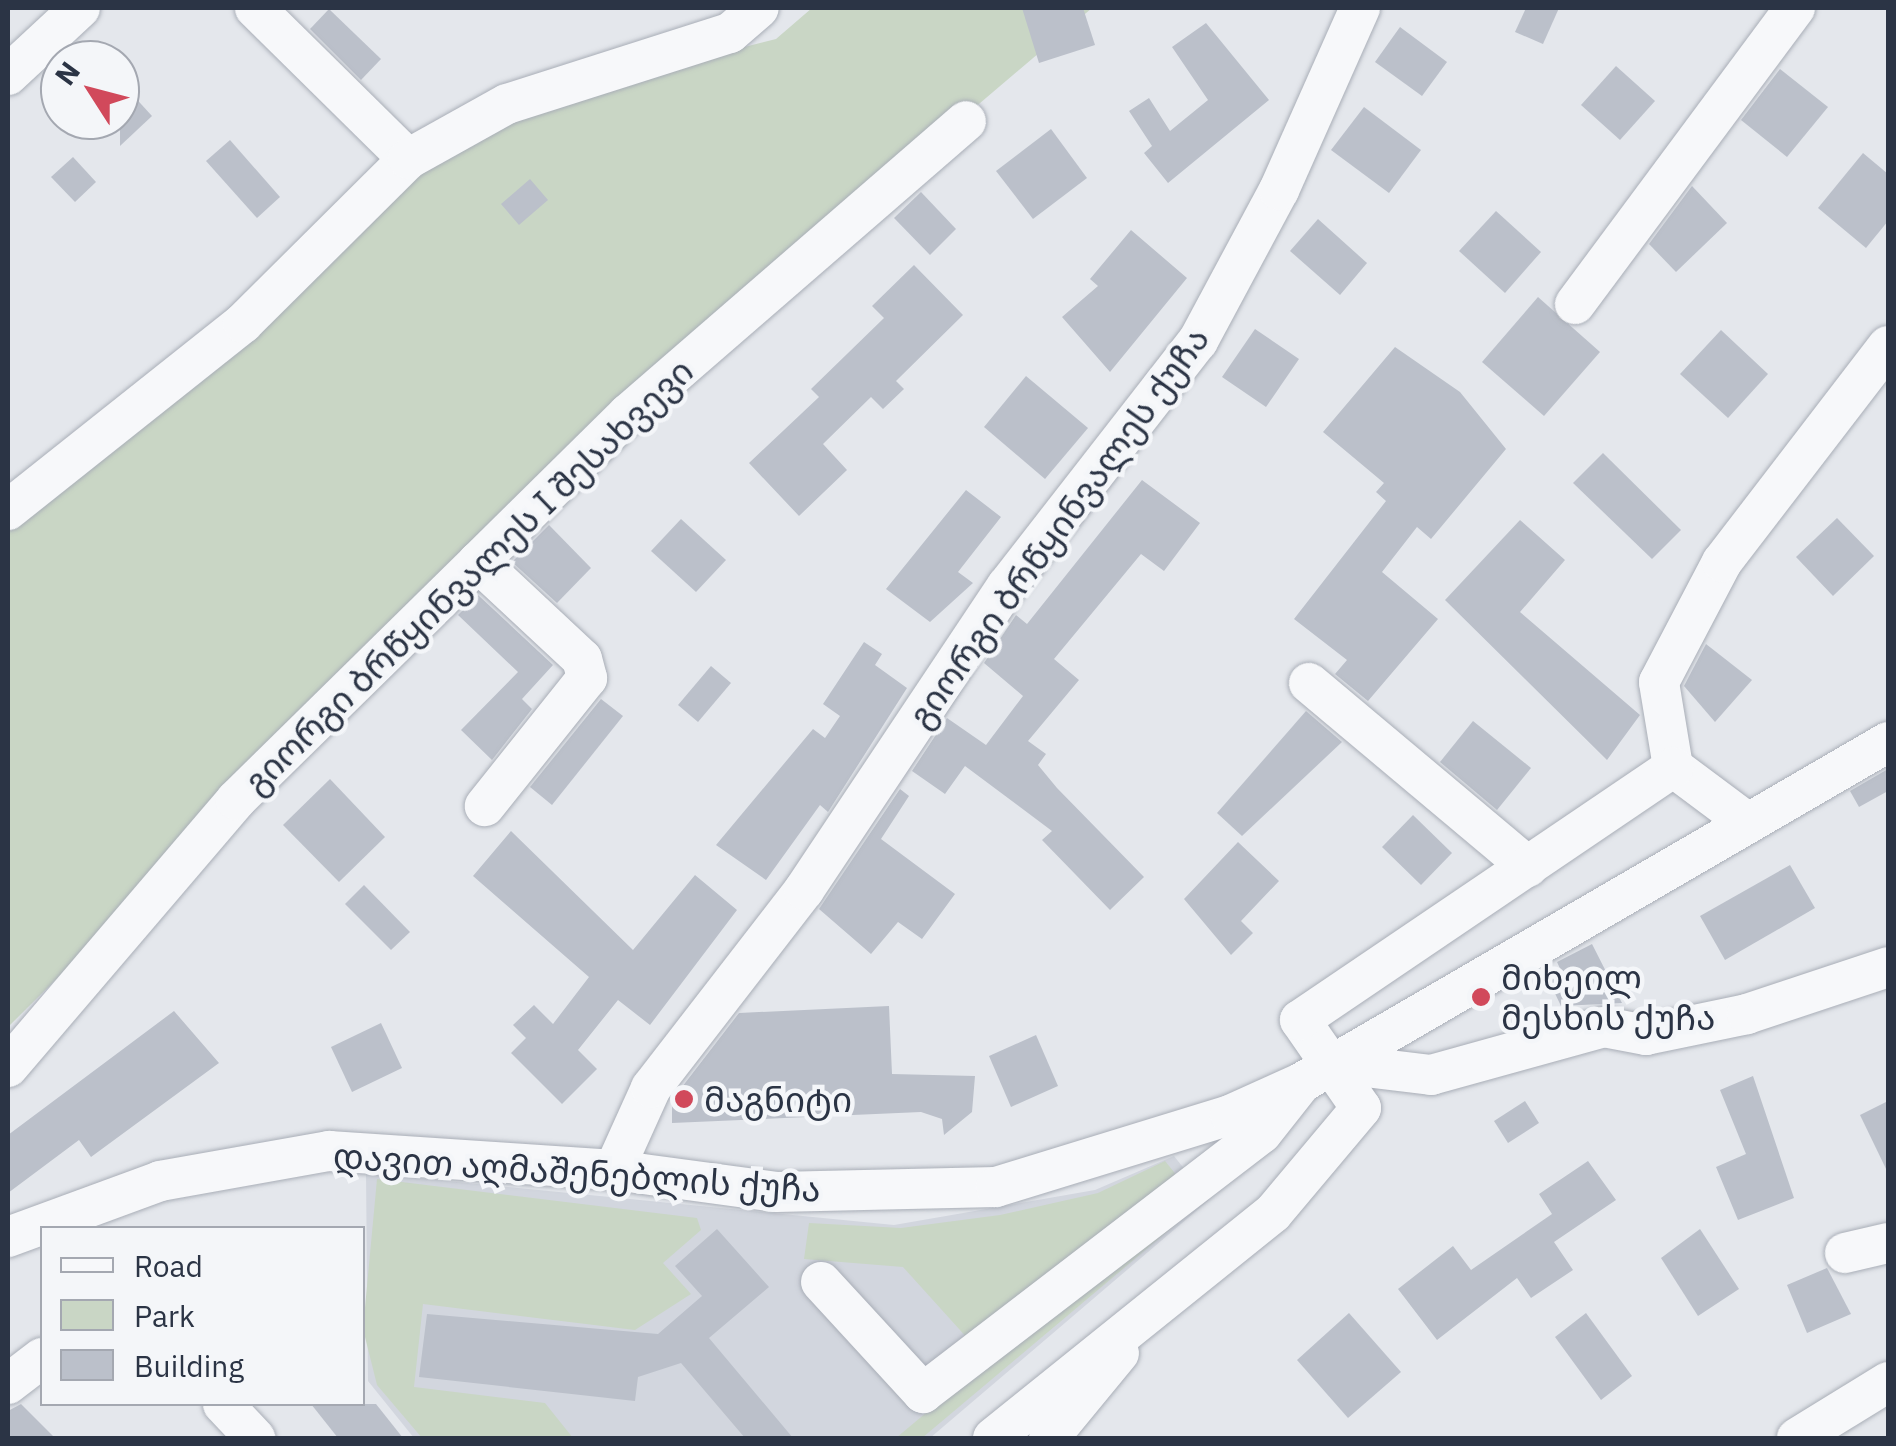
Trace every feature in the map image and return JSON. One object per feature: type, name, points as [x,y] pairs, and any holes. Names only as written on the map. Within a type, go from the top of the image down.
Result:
[{"type":"street","points":[[8,75],[80,8]]},
{"type":"street","points":[[256,8],[408,159]]},
{"type":"street","points":[[8,510],[243,323],[408,159],[508,104],[730,32],[759,8]]},
{"type":"street","name":"გიორგი ბრწყინვალეს ქუჩა","points":[[614,1170],[650,1088],[804,890],[1007,586],[1198,341],[1280,190],[1360,8]]},
{"type":"street","points":[[1575,304],[1795,8]]},
{"type":"street","name":"გიორგი ბრწყინვალეს I შესახვევი","points":[[8,1067],[236,800],[628,414],[966,122]]},
{"type":"street","points":[[1748,823],[1673,767],[1659,682],[1722,562],[1888,346]]},
{"type":"street","points":[[478,562],[582,659],[587,678],[484,806]]},
{"type":"street","points":[[1308,683],[1528,867]]},
{"type":"street","name":"დავით აღმაშენებლის ქუჩა","points":[[58,1226],[113,1215],[160,1181],[328,1151],[614,1170],[776,1192],[996,1188],[1230,1115],[1317,1073],[1888,742]]},
{"type":"street","points":[[993,1438],[1273,1213],[1361,1108],[1317,1073],[1300,1020],[1673,767]]},
{"type":"street","points":[[820,1282],[923,1393],[1250,1144],[1317,1073],[1431,1075],[1604,1026],[1646,1034],[1747,1014],[1888,967]]},
{"type":"street","name":"დავით აღმაშენებლის ქუჩა","points":[[8,1236],[40,1230]]},
{"type":"street","points":[[1846,1252],[1888,1242]]},
{"type":"street","points":[[1059,1432],[1149,1310]]},
{"type":"street","points":[[8,1384],[40,1360]]},
{"type":"street","points":[[1798,1438],[1888,1382]]},
{"type":"street","points":[[225,1406],[255,1438]]},
{"type":"shaded area","points":[[1174,1156],[1209,1200],[930,1438],[414,1438],[368,1381],[366,1173],[894,1225],[1095,1190]]},
{"type":"green space","points":[[812,8],[1092,8],[693,347],[8,1027],[8,522],[384,192],[545,98],[776,39]]},
{"type":"green space","points":[[1165,1161],[1200,1204],[922,1438],[896,1438],[988,1361],[903,1267],[804,1259],[809,1223],[901,1228],[1000,1215],[1098,1193]]},
{"type":"green space","points":[[377,1179],[697,1218],[701,1230],[663,1263],[691,1294],[635,1330],[423,1304],[414,1387],[545,1403],[573,1438],[422,1438],[377,1385],[365,1337]]},
{"type":"building","points":[[1022,8],[1083,8],[1095,45],[1039,63]]},
{"type":"building","points":[[1526,8],[1559,8],[1543,44],[1515,32]]},
{"type":"building","points":[[329,9],[381,59],[361,80],[310,29]]},
{"type":"building","points":[[1206,23],[1269,100],[1168,183],[1144,153],[1152,146],[1129,111],[1149,98],[1170,131],[1208,100],[1172,47]]},
{"type":"building","points":[[1400,27],[1447,62],[1422,96],[1375,62]]},
{"type":"building","points":[[1616,66],[1655,101],[1620,140],[1581,105]]},
{"type":"building","points":[[1780,69],[1828,107],[1787,157],[1741,120]]},
{"type":"building","points":[[140,103],[152,116],[140,127]]},
{"type":"building","points":[[1364,107],[1421,150],[1389,193],[1331,150]]},
{"type":"building","points":[[1051,129],[1087,178],[1033,219],[996,171]]},
{"type":"building","points":[[230,140],[280,197],[257,218],[206,161]]},
{"type":"building","points":[[1863,153],[1888,174],[1888,221],[1866,248],[1818,208]]},
{"type":"building","points":[[73,157],[96,182],[75,202],[51,177]]},
{"type":"building","points":[[530,179],[548,200],[519,225],[501,204]]},
{"type":"building","points":[[1692,186],[1727,223],[1676,272],[1649,244]]},
{"type":"building","points":[[921,192],[956,229],[930,255],[894,218]]},
{"type":"building","points":[[1496,211],[1541,252],[1505,293],[1459,251]]},
{"type":"building","points":[[1318,219],[1367,263],[1340,295],[1290,251]]},
{"type":"building","points":[[1131,230],[1187,278],[1110,372],[1062,317],[1098,286],[1090,279]]},
{"type":"building","points":[[914,265],[963,315],[896,381],[904,389],[883,409],[871,397],[823,444],[847,470],[799,516],[749,463],[819,397],[811,389],[884,318],[872,306]]},
{"type":"building","points":[[1538,297],[1600,352],[1544,416],[1482,362]]},
{"type":"building","points":[[1255,329],[1299,359],[1266,407],[1222,377]]},
{"type":"building","points":[[1721,330],[1768,374],[1728,418],[1680,374]]},
{"type":"building","points":[[1395,347],[1460,392],[1506,449],[1431,539],[1417,527],[1382,572],[1438,619],[1368,701],[1335,674],[1347,660],[1294,619],[1386,501],[1376,492],[1384,483],[1323,432]]},
{"type":"building","points":[[1026,376],[1088,428],[1045,479],[984,427]]},
{"type":"building","points":[[1603,453],[1681,530],[1652,559],[1573,483]]},
{"type":"building","points":[[1142,480],[1200,523],[1164,571],[1141,554],[1054,659],[1079,680],[1028,741],[1046,754],[1038,765],[1057,788],[1144,877],[1110,910],[1042,840],[1052,831],[965,766],[945,794],[912,771],[947,718],[986,745],[1023,696],[984,663],[1016,615],[1027,624]]},
{"type":"building","points":[[966,490],[1001,517],[958,572],[973,583],[930,622],[886,589]]},
{"type":"building","points":[[1837,518],[1874,556],[1833,596],[1796,557]]},
{"type":"building","points":[[681,519],[726,560],[696,592],[651,551]]},
{"type":"building","points":[[1520,520],[1565,560],[1520,612],[1640,715],[1607,760],[1445,600]]},
{"type":"building","points":[[549,525],[591,568],[557,603],[512,562]]},
{"type":"building","points":[[478,595],[553,665],[522,699],[532,709],[492,760],[461,730],[518,672],[458,615]]},
{"type":"building","points":[[864,642],[882,654],[875,665],[907,688],[828,812],[820,805],[766,880],[716,845],[813,729],[825,738],[840,716],[823,704]]},
{"type":"building","points":[[1706,644],[1752,680],[1715,722],[1684,686]]},
{"type":"building","points":[[711,666],[731,683],[698,722],[678,705]]},
{"type":"building","points":[[601,699],[623,716],[552,805],[530,787]]},
{"type":"building","points":[[1306,711],[1342,742],[1242,836],[1217,813]]},
{"type":"building","points":[[1473,721],[1531,768],[1497,810],[1440,762]]},
{"type":"building","points":[[1888,769],[1888,791],[1859,807],[1850,791]]},
{"type":"building","points":[[330,779],[385,837],[339,882],[283,825]]},
{"type":"building","points":[[900,789],[909,796],[881,839],[955,894],[922,939],[898,922],[871,954],[819,909]]},
{"type":"building","points":[[1413,815],[1452,853],[1421,885],[1382,847]]},
{"type":"building","points":[[511,831],[633,950],[695,875],[737,910],[650,1025],[618,1000],[578,1050],[597,1069],[562,1104],[511,1053],[526,1038],[513,1025],[534,1005],[553,1024],[589,977],[473,876]]},
{"type":"building","points":[[1238,842],[1279,881],[1241,921],[1253,933],[1231,955],[1184,899]]},
{"type":"building","points":[[1790,865],[1815,908],[1725,960],[1700,916]]},
{"type":"building","points":[[364,885],[410,932],[391,950],[345,904]]},
{"type":"building","points":[[1592,944],[1622,1003],[1561,1006],[1549,981],[1563,975],[1557,962]]},
{"type":"building","points":[[889,1006],[892,1074],[975,1076],[972,1112],[944,1135],[942,1119],[921,1112],[672,1123],[672,1100],[739,1013]]},
{"type":"building","points":[[174,1011],[219,1063],[91,1157],[79,1140],[8,1193],[8,1135]]},
{"type":"building","points":[[381,1023],[402,1068],[352,1092],[331,1047]]},
{"type":"building","points":[[1036,1035],[1058,1086],[1011,1107],[989,1056]]},
{"type":"building","points":[[1753,1076],[1794,1198],[1738,1220],[1716,1167],[1746,1154],[1720,1090]]},
{"type":"building","points":[[1525,1101],[1539,1123],[1508,1143],[1494,1121]]},
{"type":"building","points":[[1888,1101],[1888,1173],[1860,1115]]},
{"type":"building","points":[[1588,1161],[1616,1200],[1554,1242],[1573,1270],[1531,1298],[1517,1278],[1437,1340],[1398,1289],[1453,1246],[1471,1270],[1552,1214],[1539,1194]]},
{"type":"building","points":[[717,1229],[769,1287],[709,1338],[793,1438],[745,1438],[681,1363],[638,1377],[635,1401],[419,1377],[427,1314],[658,1334],[702,1296],[675,1266]]},
{"type":"building","points":[[1700,1229],[1739,1289],[1698,1316],[1661,1258]]},
{"type":"building","points":[[1827,1268],[1851,1314],[1807,1333],[1787,1285]]},
{"type":"building","points":[[1349,1313],[1401,1372],[1348,1418],[1297,1360]]},
{"type":"building","points":[[1586,1313],[1632,1376],[1601,1400],[1555,1337]]},
{"type":"building","points":[[21,1404],[55,1438],[8,1438],[8,1411]]},
{"type":"building","points":[[376,1404],[403,1438],[338,1438],[313,1406]]},
{"type":"place","name":"მიხეილ მესხის ქუჩა","points":[[1481,997]]},
{"type":"place","name":"მაგნიტი","points":[[684,1099]]}]
